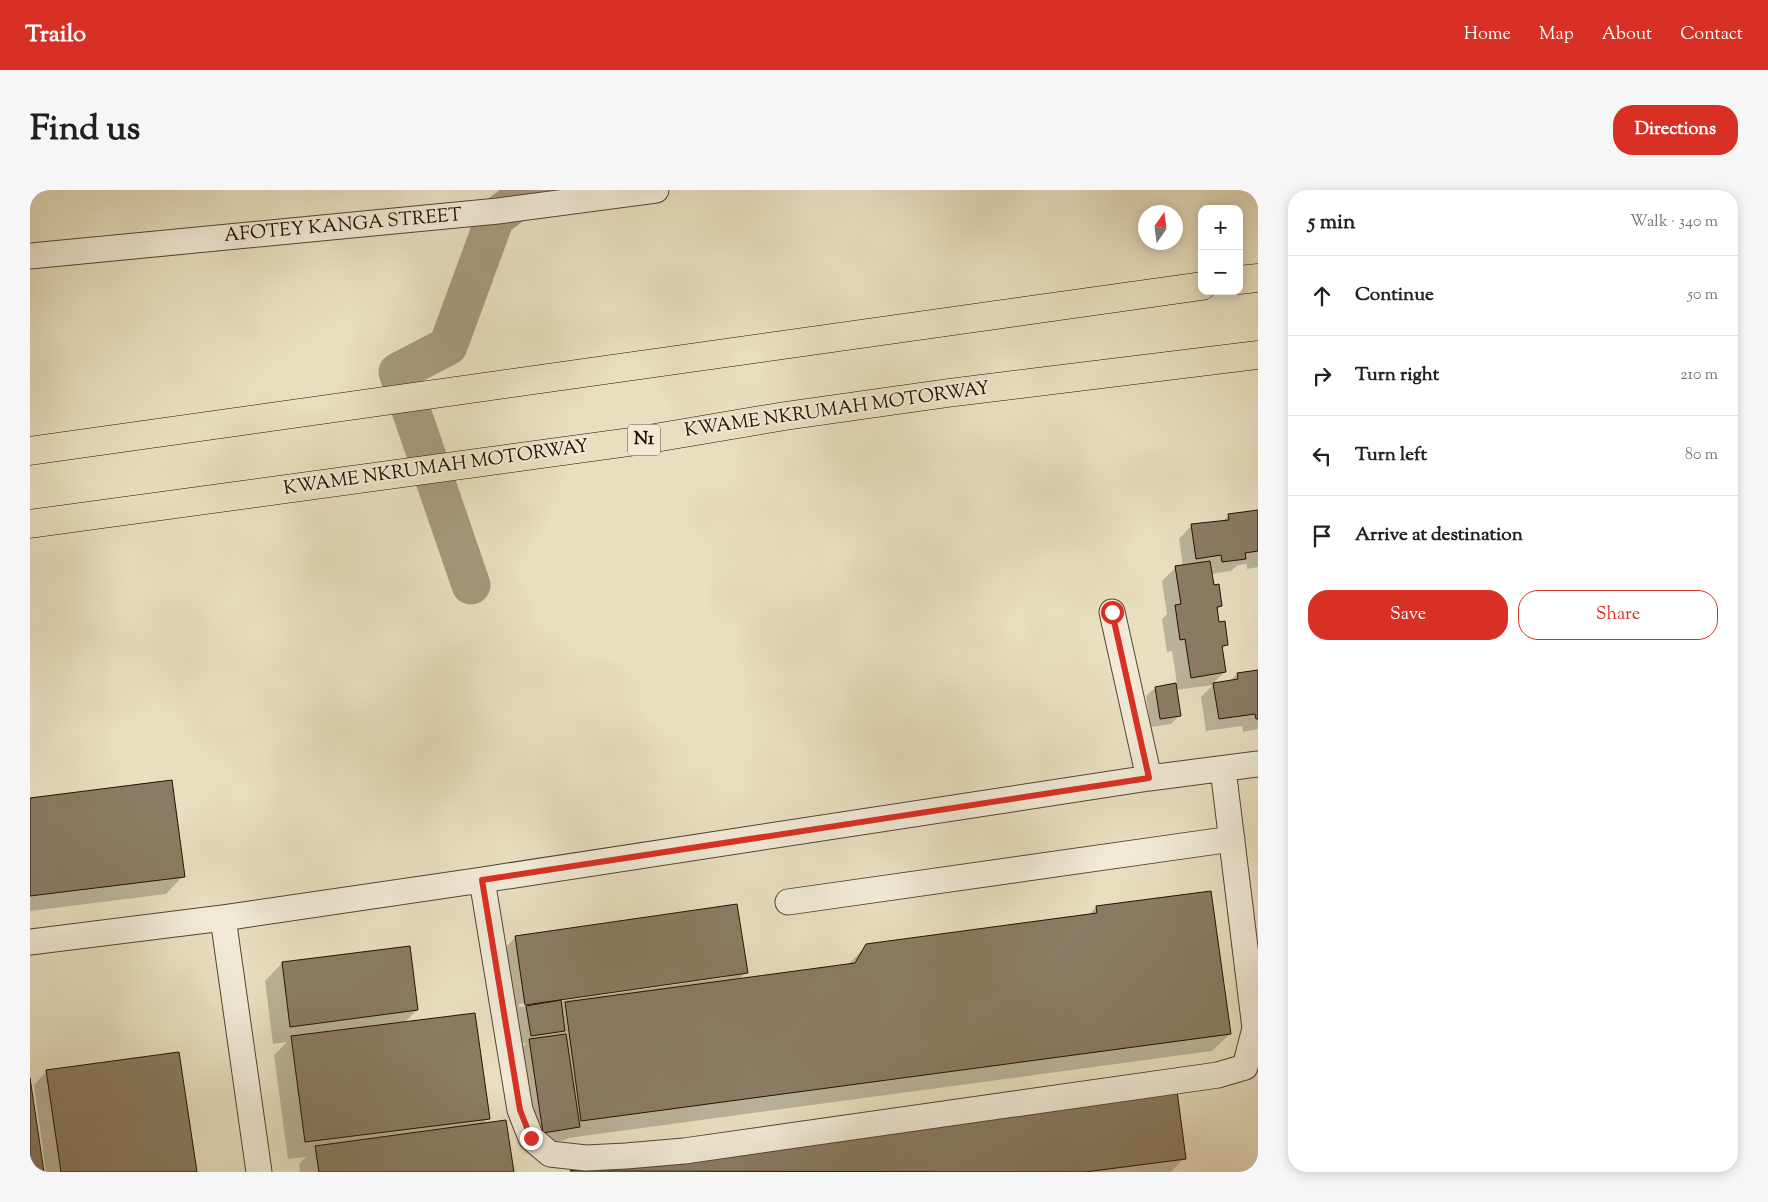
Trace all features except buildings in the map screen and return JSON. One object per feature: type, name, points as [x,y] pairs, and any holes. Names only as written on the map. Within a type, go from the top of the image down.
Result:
[{"type":"highway","points":[[1243,280],[1258,278]]},
{"type":"highway","points":[[30,451],[1198,287]]},
{"type":"highway","name":"KWAME NKRUMAH MOTORWAY","points":[[30,524],[637,441],[786,416],[948,393],[1258,355]]},
{"type":"street","name":"AFOTEY KANGA STREET","points":[[30,256],[498,211],[656,190]]},
{"type":"street","points":[[1112,612],[1149,778]]},
{"type":"street","points":[[30,942],[223,918],[1149,778],[1258,764]]},
{"type":"street","points":[[482,880],[520,1110],[531,1138],[550,1154],[586,1158],[684,1151],[1208,1076],[1245,1067],[1255,1028],[1223,769]]},
{"type":"street","points":[[788,902],[1232,838]]},
{"type":"street","points":[[223,918],[259,1172]]},
{"type":"waterway","points":[[471,585],[398,372],[448,346],[495,218],[532,190]]},
{"type":"route","points":[[531,1138],[520,1110],[482,880],[1149,778],[1112,612]]}]
